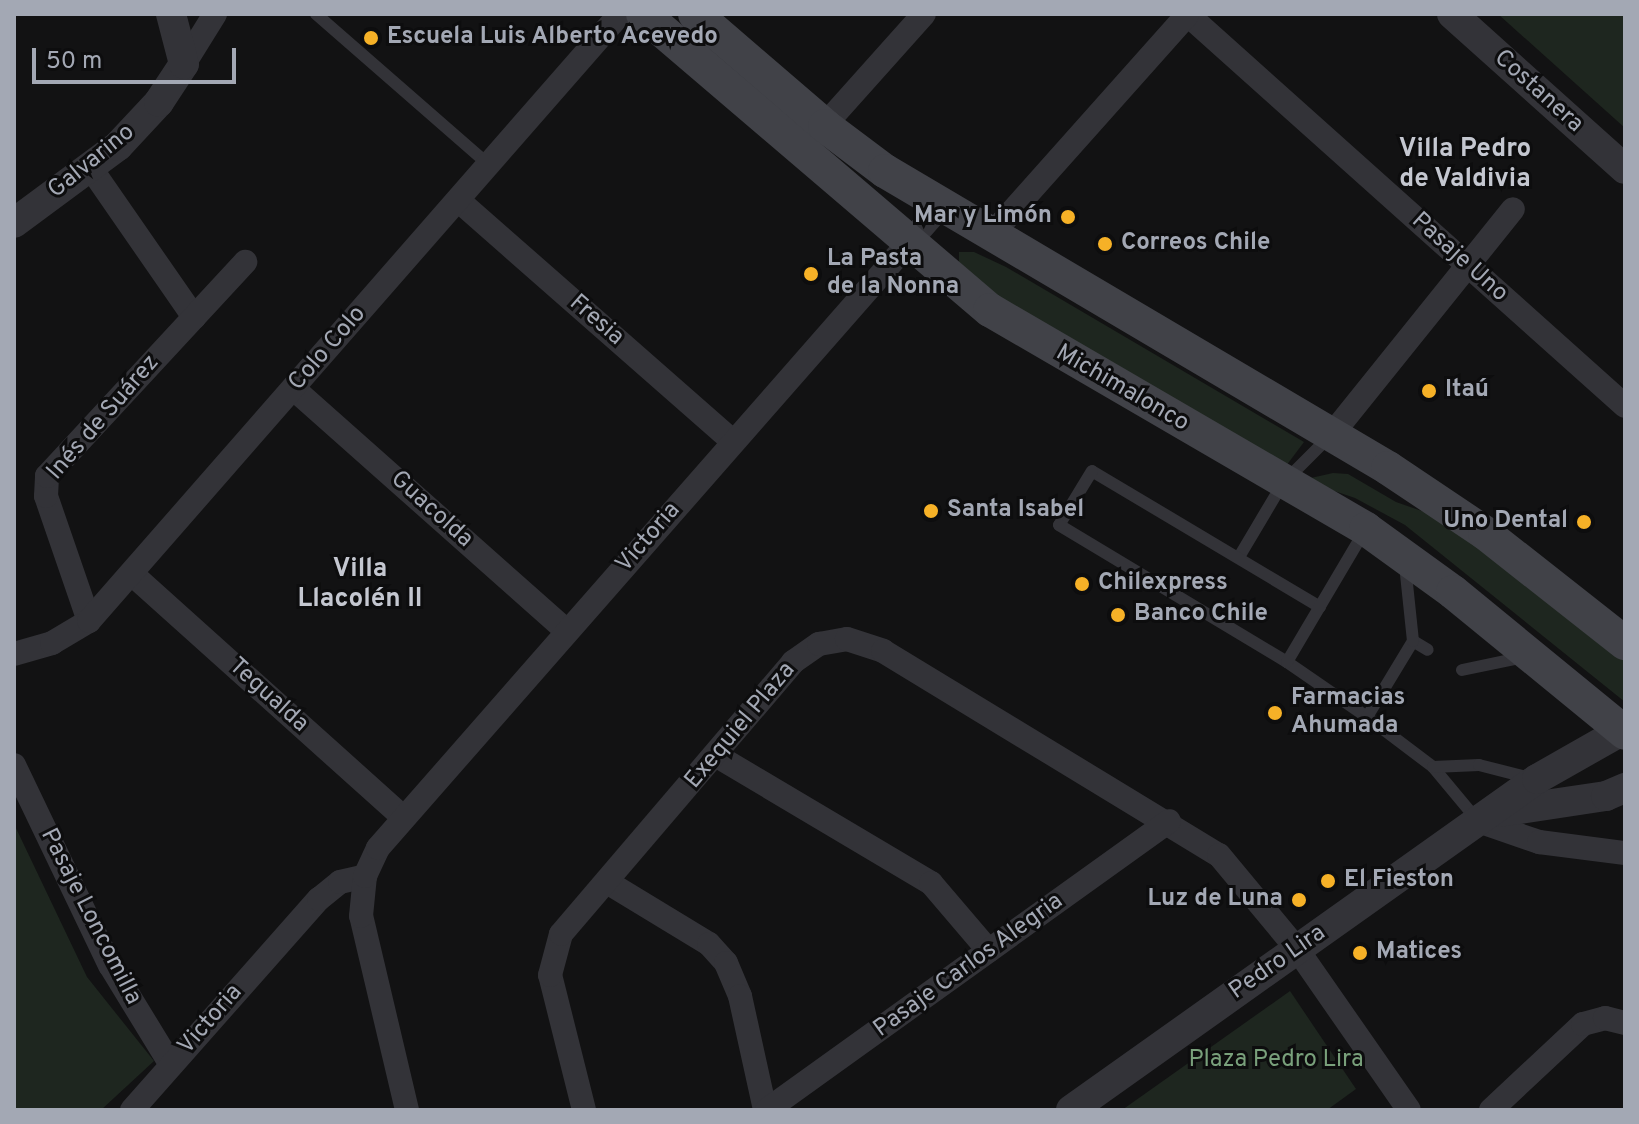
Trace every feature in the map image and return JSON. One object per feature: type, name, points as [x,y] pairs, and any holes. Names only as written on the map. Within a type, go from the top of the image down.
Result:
[{"type":"main road","name":"Michimalonco","points":[[643,14],[813,138],[992,234],[1333,433],[1485,533],[1625,643]]},
{"type":"main road","name":"Michimalonco","points":[[695,14],[813,138],[907,244],[1018,328],[1404,554],[1624,731]]},
{"type":"street","points":[[171,14],[184,64]]},
{"type":"street","name":"Galvarino","points":[[14,223],[139,126],[184,64],[215,14]]},
{"type":"street","name":"Colo Colo","points":[[14,654],[52,643],[89,621],[620,14]]},
{"type":"street","points":[[813,138],[924,14]]},
{"type":"street","points":[[992,234],[1187,14]]},
{"type":"street","name":"Pasaje Uno","points":[[1187,14],[1625,406]]},
{"type":"street","name":"Costanera","points":[[1452,14],[1625,169]]},
{"type":"street","points":[[90,167],[194,317]]},
{"type":"street","name":"Fresia","points":[[458,200],[733,442]]},
{"type":"street","name":"Victoria","points":[[407,1110],[363,927],[365,876],[378,848],[941,206]]},
{"type":"street","points":[[1333,433],[1513,209]]},
{"type":"street","name":"Inés de Suárez","points":[[89,621],[46,496],[47,476],[245,262]]},
{"type":"street","name":"Guacolda","points":[[294,389],[567,631]]},
{"type":"street","name":"Tegualda","points":[[132,574],[403,817]]},
{"type":"street","name":"Exequiel Plaza","points":[[584,1110],[552,991],[551,959],[561,934],[805,651],[834,640],[859,641],[1169,821],[1219,855],[1297,949],[1398,1106]]},
{"type":"street","name":"Pedro Lira","points":[[1071,1110],[1537,779],[1624,731]]},
{"type":"street","points":[[717,756],[931,883],[989,951]]},
{"type":"street","name":"Pasaje Loncomilla","points":[[14,765],[110,965],[171,1065]]},
{"type":"street","points":[[1482,818],[1606,796],[1625,788]]},
{"type":"street","points":[[1482,818],[1539,842],[1625,853]]},
{"type":"street","name":"Pasaje Carlos Alegria","points":[[766,1110],[1169,821]]},
{"type":"street","name":"Victoria","points":[[132,1110],[328,890],[365,876]]},
{"type":"street","points":[[607,882],[709,944],[726,963],[740,996],[766,1110]]},
{"type":"street","points":[[1491,1110],[1583,1024],[1605,1018],[1625,1023]]},
{"type":"lane","points":[[316,14],[489,165]]},
{"type":"lane","points":[[1239,557],[1283,483],[1333,433]]},
{"type":"lane","points":[[1320,607],[1092,471],[1059,525],[1287,662],[1367,717],[1433,767],[1482,818]]},
{"type":"lane","points":[[1287,662],[1366,529]]},
{"type":"lane","points":[[1367,717],[1413,641],[1404,554]]},
{"type":"lane","points":[[1413,641],[1428,650]]},
{"type":"lane","points":[[1462,670],[1532,655]]},
{"type":"lane","points":[[1433,767],[1479,765],[1537,779]]},
{"type":"green space","points":[[1498,14],[1625,14],[1625,128]]},
{"type":"green space","points":[[959,252],[974,252],[1006,267],[1304,442],[1283,470],[1008,308],[959,266]]},
{"type":"green space","points":[[1333,473],[1348,474],[1396,502],[1436,516],[1625,657],[1625,702],[1405,525],[1355,498],[1302,480]]},
{"type":"green space","points":[[14,824],[87,977],[154,1061],[101,1110],[14,1110]]},
{"type":"green space","name":"Plaza Pedro Lira","points":[[1290,991],[1356,1089],[1327,1110],[1122,1110]]},
{"type":"place","name":"Escuela Luis Alberto Acevedo","points":[[371,38]]},
{"type":"place","name":"Mar y Limón","points":[[1068,217]]},
{"type":"place","name":"Correos Chile","points":[[1105,244]]},
{"type":"place","name":"La Pasta de la Nonna","points":[[811,274]]},
{"type":"place","name":"Itaú","points":[[1429,391]]},
{"type":"place","name":"Santa Isabel","points":[[931,511]]},
{"type":"place","name":"Uno Dental","points":[[1584,522]]},
{"type":"place","name":"Chilexpress","points":[[1082,584]]},
{"type":"place","name":"Banco Chile","points":[[1118,615]]},
{"type":"place","name":"Farmacias Ahumada","points":[[1275,713]]},
{"type":"place","name":"El Fieston","points":[[1328,881]]},
{"type":"place","name":"Luz de Luna","points":[[1299,900]]},
{"type":"place","name":"Matices","points":[[1360,953]]},
{"type":"district","name":"Villa Pedro de Valdivia","points":[[1465,165]]},
{"type":"district","name":"Villa Llacolén II","points":[[360,585]]}]
